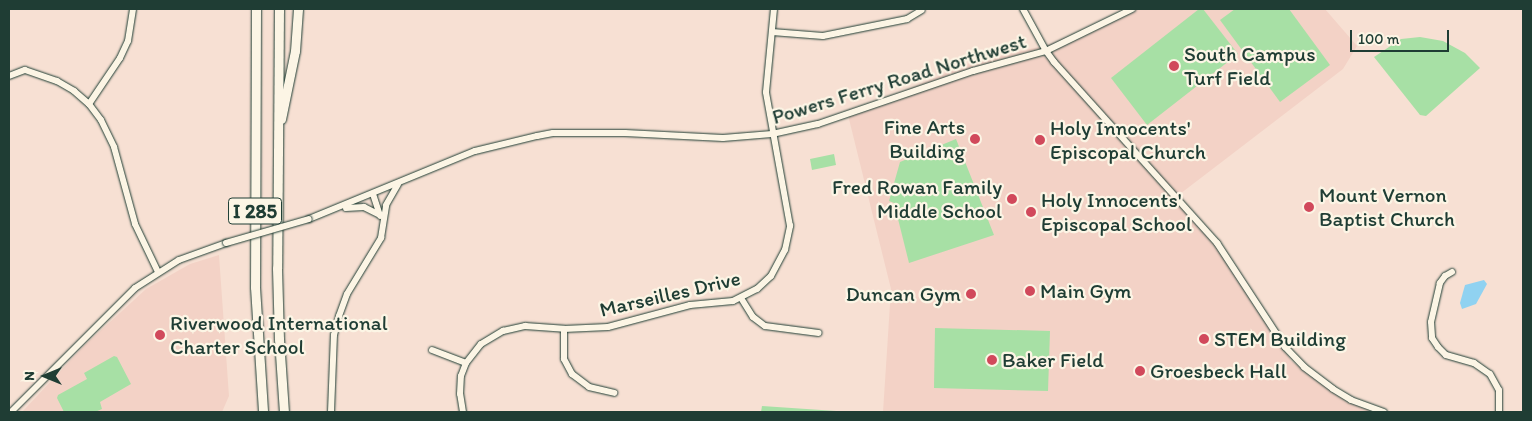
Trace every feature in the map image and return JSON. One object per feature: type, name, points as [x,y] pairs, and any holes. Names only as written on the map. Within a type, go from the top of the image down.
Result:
[{"type":"highway","name":"I 285","points":[[256,9],[255,287],[263,412]]},
{"type":"highway","name":"I 285","points":[[279,9],[277,268],[284,412]]},
{"type":"highway","points":[[278,132],[295,51],[298,9]]},
{"type":"street","points":[[89,104],[120,58],[128,41],[133,9]]},
{"type":"street","name":"Marseilles Drive","points":[[466,363],[481,344],[503,331],[525,326],[564,329],[608,327],[690,305],[725,303],[741,298],[757,289],[771,276],[782,259],[788,240],[789,214],[772,134],[766,92],[774,9]]},
{"type":"street","points":[[1023,9],[1046,52],[1217,242],[1260,306],[1275,333],[1304,367],[1322,382],[1351,400],[1384,412]]},
{"type":"street","name":"Powers Ferry Road Northwest","points":[[335,210],[475,151],[553,133],[625,133],[723,138],[772,134],[840,118],[972,71],[1046,52],[1132,9]]},
{"type":"street","points":[[772,32],[822,36],[907,19],[922,10]]},
{"type":"street","points":[[9,76],[20,71],[30,71],[57,80],[89,104],[111,137],[135,224],[158,272]]},
{"type":"street","points":[[331,412],[334,336],[338,316],[347,294],[376,247],[383,229],[388,200],[398,184]]},
{"type":"street","points":[[373,194],[383,229]]},
{"type":"street","points":[[11,412],[135,288],[158,272],[201,250],[335,210],[364,207],[380,215]]},
{"type":"street","points":[[1452,272],[1445,276],[1440,283],[1431,322],[1432,338],[1446,355],[1474,363],[1490,374],[1499,390],[1499,412]]},
{"type":"street","points":[[741,298],[753,317],[765,326],[819,333]]},
{"type":"street","points":[[564,329],[564,359],[572,374],[589,387],[614,393]]},
{"type":"street","points":[[432,350],[466,363],[461,376],[462,412]]},
{"type":"shaded area","name":"Holy Innocents' Episcopal School","points":[[1136,9],[1325,9],[1357,46],[1343,69],[1176,197],[1197,219],[1260,306],[1291,361],[1334,391],[1382,412],[883,412],[891,289],[848,115],[969,63],[1047,45]]},
{"type":"shaded area","name":"Riverwood International Charter School","points":[[219,255],[229,396],[222,412],[22,412],[85,345],[146,289],[190,264]]},
{"type":"green space","name":"South Campus Turf Field","points":[[1199,9],[1203,9],[1238,54],[1147,125],[1111,78]]},
{"type":"green space","points":[[1235,9],[1289,9],[1330,65],[1280,102],[1220,20]]},
{"type":"green space","points":[[1420,37],[1443,41],[1465,53],[1480,68],[1426,116],[1420,115],[1374,57],[1401,39]]},
{"type":"green space","points":[[956,139],[994,235],[909,263],[894,203],[889,201],[900,162]]},
{"type":"green space","points":[[834,154],[836,165],[812,170],[810,159]]},
{"type":"green space","name":"Baker Field","points":[[935,328],[1050,331],[1048,391],[934,388]]},
{"type":"green space","points":[[114,356],[117,357],[131,384],[100,402],[102,409],[95,412],[64,412],[57,398],[58,395],[87,379],[84,373]]},
{"type":"green space","points":[[762,406],[851,412],[761,412]]},
{"type":"water","points":[[1484,280],[1487,284],[1476,304],[1462,309],[1460,303],[1465,285]]},
{"type":"place","name":"South Campus Turf Field","points":[[1174,66]]},
{"type":"place","name":"Fine Arts Building","points":[[975,139]]},
{"type":"place","name":"Holy Innocents' Episcopal Church","points":[[1040,140]]},
{"type":"place","name":"Fred Rowan Family Middle School","points":[[1012,199]]},
{"type":"place","name":"Mount Vernon Baptist Church","points":[[1309,207]]},
{"type":"place","name":"Holy Innocents' Episcopal School","points":[[1031,212]]},
{"type":"place","name":"Main Gym","points":[[1030,291]]},
{"type":"place","name":"Duncan Gym","points":[[971,294]]},
{"type":"place","name":"Riverwood International Charter School","points":[[160,335]]},
{"type":"place","name":"STEM Building","points":[[1204,339]]},
{"type":"place","name":"Baker Field","points":[[992,360]]},
{"type":"place","name":"Groesbeck Hall","points":[[1140,371]]}]
